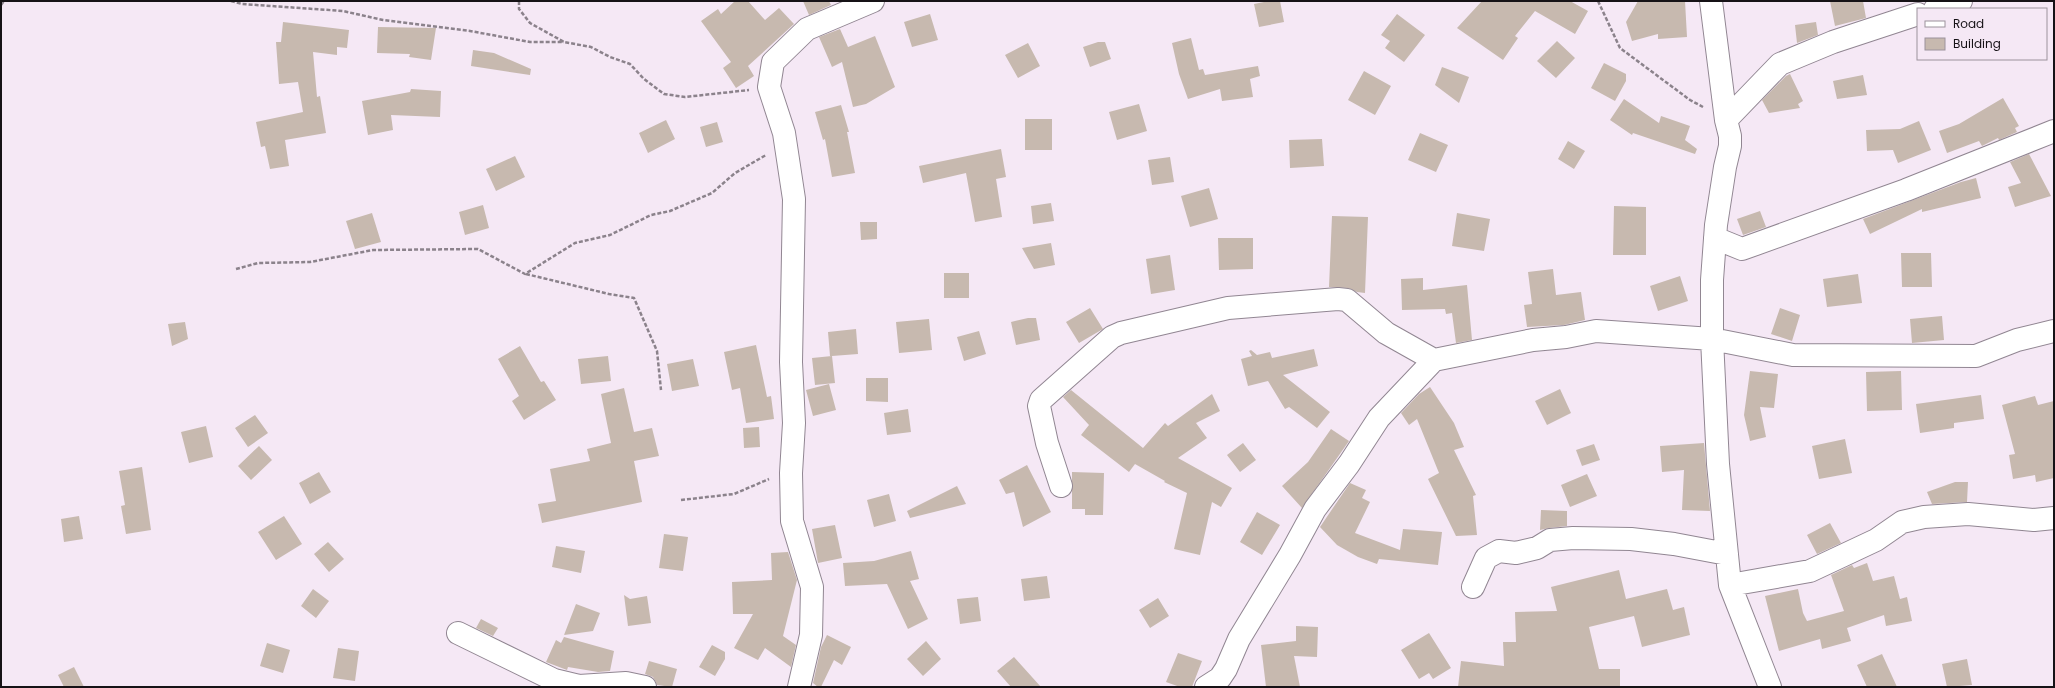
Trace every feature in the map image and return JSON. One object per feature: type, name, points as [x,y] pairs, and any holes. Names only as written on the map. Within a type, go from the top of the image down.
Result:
[{"type":"street","points":[[799,687],[811,635],[812,587],[792,521],[791,473],[794,423],[791,362],[794,199],[784,133],[769,87],[774,62],[807,29],[873,1]]},
{"type":"street","points":[[1711,1],[1726,120],[1730,136],[1730,146],[1725,167],[1715,238],[1712,280],[1712,339],[1718,464],[1730,585],[1770,687]]},
{"type":"street","points":[[1937,8],[1961,1]]},
{"type":"street","points":[[1726,120],[1780,64],[1833,42],[1917,14]]},
{"type":"street","points":[[1715,238],[1742,249],[1906,190],[2054,131]]},
{"type":"street","points":[[1061,486],[1047,442],[1039,406],[1040,400],[1112,337],[1121,333],[1228,308],[1338,299],[1347,300],[1386,333],[1434,360]]},
{"type":"street","points":[[1206,687],[1220,678],[1226,669],[1239,639],[1290,555],[1315,509],[1349,464],[1379,418],[1434,360],[1533,340],[1566,337],[1596,331],[1712,339],[1793,355],[1976,356],[2016,340],[2054,331]]},
{"type":"street","points":[[1730,585],[1810,571],[1876,540],[1902,522],[1924,517],[1968,514],[2034,520],[2054,518]]},
{"type":"street","points":[[1473,587],[1486,558],[1500,551],[1516,553],[1537,548],[1550,540],[1573,538],[1631,539],[1727,554]]},
{"type":"street","points":[[458,632],[554,680],[579,686],[626,683],[645,687]]},
{"type":"path","points":[[1,5],[4,1]]},
{"type":"path","points":[[231,1],[242,4],[343,11],[383,20],[470,31],[530,42],[564,42],[591,47],[610,57],[630,64],[644,79],[664,94],[685,96],[769,87]]},
{"type":"path","points":[[519,1],[519,9],[530,22],[564,42]]},
{"type":"path","points":[[1598,1],[1620,48],[1690,100],[1726,120]]},
{"type":"path","points":[[525,274],[574,243],[610,235],[651,215],[670,211],[712,193],[735,172],[786,145]]},
{"type":"path","points":[[236,269],[258,263],[310,262],[373,250],[478,249],[525,274],[609,294],[634,298],[657,351],[661,390]]},
{"type":"path","points":[[681,500],[734,494],[760,482],[791,473]]},
{"type":"building","points":[[735,1],[748,1],[765,20],[779,8],[794,24],[748,66],[754,76],[736,88],[723,68],[731,62],[701,21],[718,9],[721,14]]},
{"type":"building","points":[[803,1],[829,1],[831,5],[809,15]]},
{"type":"building","points":[[1269,1],[1280,1],[1284,22],[1259,27],[1254,4]]},
{"type":"building","points":[[1482,1],[1570,1],[1588,11],[1575,34],[1535,11],[1515,36],[1518,38],[1503,60],[1457,28]]},
{"type":"building","points":[[1638,1],[1685,1],[1687,37],[1658,39],[1658,34],[1632,41],[1626,22]]},
{"type":"building","points":[[1830,1],[1863,1],[1866,18],[1835,26]]},
{"type":"building","points":[[930,14],[938,40],[912,47],[904,22]]},
{"type":"building","points":[[1397,14],[1425,35],[1404,62],[1385,48],[1390,41],[1381,35]]},
{"type":"building","points":[[283,22],[349,30],[347,48],[337,47],[337,55],[313,52],[317,97],[320,96],[326,133],[285,140],[289,166],[270,169],[265,146],[261,147],[256,122],[303,112],[298,82],[279,84],[276,42],[281,42]]},
{"type":"building","points":[[1816,22],[1818,35],[1797,43],[1795,25]]},
{"type":"building","points":[[378,27],[436,28],[431,60],[409,57],[410,54],[377,53]]},
{"type":"building","points":[[840,29],[848,47],[875,36],[895,87],[866,104],[853,107],[842,62],[832,67],[819,37]]},
{"type":"building","points":[[1191,38],[1199,70],[1203,69],[1205,75],[1258,66],[1260,76],[1250,79],[1253,97],[1222,101],[1220,89],[1188,99],[1179,74],[1172,43]]},
{"type":"building","points":[[1557,41],[1575,58],[1556,78],[1537,61]]},
{"type":"building","points":[[1098,42],[1105,42],[1111,59],[1090,67],[1083,47]]},
{"type":"building","points":[[1028,43],[1040,66],[1018,78],[1005,55]]},
{"type":"building","points":[[473,50],[494,53],[531,69],[530,75],[471,66]]},
{"type":"building","points":[[1604,63],[1626,74],[1626,81],[1615,101],[1591,88]]},
{"type":"building","points":[[1442,67],[1469,77],[1459,103],[1435,85]]},
{"type":"building","points":[[1364,71],[1391,86],[1375,115],[1348,100]]},
{"type":"building","points":[[1790,74],[1803,101],[1798,104],[1800,108],[1769,113],[1762,100],[1786,76]]},
{"type":"building","points":[[1863,75],[1867,95],[1837,99],[1833,81]]},
{"type":"building","points":[[411,89],[441,91],[440,117],[391,115],[393,130],[368,135],[362,101],[410,92]]},
{"type":"building","points":[[2003,98],[2019,126],[2015,128],[2017,132],[1999,140],[1998,138],[1982,146],[1979,141],[1947,153],[1939,131],[1959,124]]},
{"type":"building","points":[[1624,99],[1659,123],[1661,116],[1690,126],[1685,140],[1697,149],[1695,154],[1633,133],[1632,135],[1610,120]]},
{"type":"building","points":[[1139,104],[1147,131],[1117,140],[1109,112]]},
{"type":"building","points":[[841,105],[849,132],[847,132],[855,173],[832,177],[825,139],[823,140],[815,112]]},
{"type":"building","points":[[1025,119],[1052,119],[1052,150],[1025,150]]},
{"type":"building","points":[[666,120],[675,139],[648,153],[639,133]]},
{"type":"building","points":[[1919,121],[1931,150],[1898,163],[1893,150],[1867,151],[1866,130],[1900,129]]},
{"type":"building","points":[[717,122],[723,142],[706,147],[700,127]]},
{"type":"building","points":[[1420,133],[1448,145],[1436,172],[1408,160]]},
{"type":"building","points":[[1322,139],[1324,166],[1290,168],[1289,140]]},
{"type":"building","points":[[1568,141],[1585,151],[1574,169],[1558,159]]},
{"type":"building","points":[[1001,149],[1006,177],[996,179],[1002,217],[975,222],[966,173],[923,183],[919,166]]},
{"type":"building","points":[[2029,154],[2051,196],[2015,207],[2008,187],[2021,183],[2010,162]]},
{"type":"building","points":[[515,156],[525,177],[496,191],[486,169]]},
{"type":"building","points":[[1170,157],[1174,182],[1152,185],[1148,160]]},
{"type":"building","points":[[1976,178],[1981,198],[1922,212],[1922,209],[1870,234],[1863,219],[1961,182]]},
{"type":"building","points":[[1209,188],[1218,219],[1190,227],[1181,196]]},
{"type":"building","points":[[1051,203],[1054,221],[1033,224],[1031,206]]},
{"type":"building","points":[[483,205],[489,228],[465,235],[459,212]]},
{"type":"building","points":[[1614,206],[1646,207],[1646,255],[1613,255]]},
{"type":"building","points":[[1760,211],[1766,227],[1743,235],[1737,219]]},
{"type":"building","points":[[372,213],[381,242],[355,249],[346,221]]},
{"type":"building","points":[[1457,213],[1490,219],[1484,251],[1452,246]]},
{"type":"building","points":[[1332,216],[1368,217],[1365,293],[1357,292],[1348,288],[1329,287]]},
{"type":"building","points":[[860,222],[877,222],[877,239],[861,240]]},
{"type":"building","points":[[1218,238],[1253,238],[1253,269],[1219,270]]},
{"type":"building","points":[[1051,243],[1055,265],[1034,269],[1022,248]]},
{"type":"building","points":[[1901,253],[1931,253],[1932,287],[1902,287]]},
{"type":"building","points":[[1170,255],[1175,290],[1151,294],[1146,259]]},
{"type":"building","points":[[1553,269],[1556,295],[1581,292],[1585,320],[1564,325],[1527,327],[1524,305],[1532,304],[1528,272]]},
{"type":"building","points":[[944,273],[969,273],[969,298],[944,298]]},
{"type":"building","points":[[1858,274],[1862,303],[1827,307],[1823,279]]},
{"type":"building","points":[[1680,276],[1688,301],[1658,311],[1650,286]]},
{"type":"building","points":[[1423,278],[1423,290],[1467,285],[1472,340],[1456,343],[1452,313],[1446,314],[1445,309],[1402,310],[1401,279]]},
{"type":"building","points":[[1090,308],[1103,329],[1079,343],[1066,322]]},
{"type":"building","points":[[1780,308],[1800,315],[1792,341],[1771,334]]},
{"type":"building","points":[[1942,316],[1944,340],[1912,343],[1910,319]]},
{"type":"building","points":[[1028,318],[1036,318],[1040,340],[1016,345],[1011,322]]},
{"type":"building","points":[[929,319],[932,350],[899,353],[896,322]]},
{"type":"building","points":[[185,322],[188,339],[172,346],[168,324]]},
{"type":"building","points":[[856,329],[858,354],[830,356],[828,332]]},
{"type":"building","points":[[979,331],[986,354],[964,361],[957,337]]},
{"type":"building","points":[[756,345],[767,397],[771,396],[774,419],[746,423],[740,388],[732,390],[724,352]]},
{"type":"building","points":[[520,346],[541,382],[544,381],[556,400],[524,420],[512,401],[519,396],[498,359]]},
{"type":"building","points":[[1314,349],[1318,366],[1283,375],[1330,412],[1317,428],[1289,407],[1285,409],[1268,381],[1248,386],[1241,359],[1252,356],[1249,351],[1251,350],[1257,355],[1270,352],[1272,358]]},
{"type":"building","points":[[608,356],[611,381],[581,384],[578,359]]},
{"type":"building","points":[[832,356],[835,383],[815,385],[812,358]]},
{"type":"building","points":[[693,359],[699,386],[672,391],[667,364]]},
{"type":"building","points":[[1750,371],[1778,374],[1774,408],[1760,407],[1766,437],[1750,441],[1744,415]]},
{"type":"building","points":[[1901,371],[1902,410],[1867,411],[1866,372]]},
{"type":"building","points":[[866,378],[888,378],[888,402],[866,401]]},
{"type":"building","points":[[829,384],[836,410],[813,416],[806,390]]},
{"type":"building","points":[[1430,387],[1454,423],[1464,447],[1454,450],[1476,495],[1473,496],[1477,535],[1456,536],[1428,479],[1439,473],[1417,419],[1409,425],[1401,413],[1419,394]]},
{"type":"building","points":[[624,388],[634,432],[652,428],[659,456],[634,461],[642,502],[542,523],[538,504],[556,501],[550,469],[590,461],[587,449],[611,443],[601,394]]},
{"type":"building","points":[[1560,389],[1571,413],[1547,425],[1535,401]]},
{"type":"building","points":[[1071,390],[1143,448],[1165,423],[1168,426],[1212,394],[1220,411],[1196,423],[1207,438],[1178,458],[1232,488],[1221,507],[1212,502],[1200,555],[1174,549],[1187,493],[1164,482],[1165,481],[1135,464],[1129,472],[1081,435],[1089,425],[1063,397]]},
{"type":"building","points":[[1981,395],[1984,419],[1954,423],[1954,428],[1920,433],[1916,404]]},
{"type":"building","points":[[2035,396],[2038,405],[2054,401],[2054,478],[2036,482],[2035,475],[2013,479],[2009,455],[2015,454],[2002,405]]},
{"type":"building","points":[[908,409],[911,432],[887,435],[884,413]]},
{"type":"building","points":[[255,415],[268,433],[248,447],[235,428]]},
{"type":"building","points":[[206,426],[213,457],[189,463],[181,432]]},
{"type":"building","points":[[759,427],[760,447],[744,448],[743,428]]},
{"type":"building","points":[[1331,429],[1349,441],[1302,508],[1282,486],[1308,462]]},
{"type":"building","points":[[1845,439],[1852,473],[1819,479],[1812,446]]},
{"type":"building","points":[[1243,443],[1256,460],[1240,472],[1227,455]]},
{"type":"building","points":[[1704,443],[1710,511],[1682,510],[1684,470],[1662,472],[1660,446]]},
{"type":"building","points":[[1594,444],[1600,460],[1582,466],[1576,450]]},
{"type":"building","points":[[259,446],[272,460],[251,480],[238,466]]},
{"type":"building","points":[[1027,465],[1051,512],[1023,527],[1014,492],[1006,494],[999,480]]},
{"type":"building","points":[[142,467],[151,530],[126,534],[121,506],[125,505],[119,471]]},
{"type":"building","points":[[319,472],[331,492],[310,504],[299,483]]},
{"type":"building","points":[[1072,472],[1104,473],[1103,515],[1085,515],[1085,509],[1072,509]]},
{"type":"building","points":[[1587,474],[1597,496],[1570,507],[1561,485]]},
{"type":"building","points":[[1955,482],[1968,482],[1967,502],[1932,504],[1927,492]]},
{"type":"building","points":[[1350,483],[1366,490],[1362,498],[1370,502],[1355,533],[1400,550],[1403,529],[1442,532],[1438,565],[1379,559],[1377,564],[1358,557],[1337,545],[1320,527]]},
{"type":"building","points":[[957,486],[966,504],[910,518],[907,511]]},
{"type":"building","points":[[889,494],[896,521],[874,527],[867,500]]},
{"type":"building","points":[[1541,510],[1567,511],[1567,526],[1540,530]]},
{"type":"building","points":[[1257,512],[1280,525],[1262,555],[1240,542]]},
{"type":"building","points":[[79,516],[83,539],[64,542],[61,519]]},
{"type":"building","points":[[284,516],[302,544],[276,560],[258,532]]},
{"type":"building","points":[[1830,523],[1841,543],[1817,554],[1807,535]]},
{"type":"building","points":[[835,525],[842,558],[818,563],[812,529]]},
{"type":"building","points":[[664,534],[688,537],[683,571],[659,568]]},
{"type":"building","points":[[328,542],[344,559],[329,572],[314,554]]},
{"type":"building","points":[[556,546],[585,551],[581,573],[552,567]]},
{"type":"building","points":[[911,551],[919,579],[910,581],[928,619],[908,629],[887,584],[845,586],[843,563],[874,561]]},
{"type":"building","points":[[788,552],[797,580],[783,636],[796,645],[791,667],[765,648],[758,660],[734,648],[753,614],[733,614],[732,582],[772,580],[771,553]]},
{"type":"building","points":[[1867,563],[1873,581],[1894,576],[1900,599],[1907,597],[1912,621],[1886,626],[1884,615],[1847,628],[1851,641],[1822,649],[1820,639],[1779,651],[1765,596],[1798,589],[1803,613],[1807,621],[1844,611],[1831,575],[1852,565],[1854,568]]},
{"type":"building","points":[[1619,570],[1626,599],[1667,589],[1673,610],[1684,607],[1690,635],[1642,647],[1634,616],[1589,627],[1599,669],[1620,669],[1620,687],[1458,687],[1461,661],[1504,666],[1503,642],[1516,642],[1515,612],[1557,611],[1551,587]]},
{"type":"building","points":[[1047,576],[1050,598],[1024,601],[1021,579]]},
{"type":"building","points":[[313,589],[329,601],[316,618],[301,606]]},
{"type":"building","points":[[624,595],[630,599],[647,596],[651,623],[628,626]]},
{"type":"building","points":[[978,597],[981,621],[960,624],[957,599]]},
{"type":"building","points":[[1158,598],[1169,616],[1150,628],[1139,610]]},
{"type":"building","points":[[576,604],[600,613],[593,631],[564,635]]},
{"type":"building","points":[[481,619],[498,628],[493,636],[476,628]]},
{"type":"building","points":[[1296,626],[1318,627],[1317,657],[1294,656],[1300,687],[1266,687],[1261,645],[1296,641]]},
{"type":"building","points":[[1429,633],[1451,668],[1433,679],[1429,673],[1419,679],[1401,650]]},
{"type":"building","points":[[827,635],[851,647],[842,665],[834,660],[821,687],[818,687],[813,683],[821,647]]},
{"type":"building","points":[[564,637],[614,651],[610,671],[598,672],[568,667],[567,670],[546,662],[556,640],[561,643]]},
{"type":"building","points":[[926,641],[941,659],[923,676],[907,659]]},
{"type":"building","points":[[267,643],[290,650],[283,673],[260,666]]},
{"type":"building","points":[[712,645],[725,652],[725,659],[715,676],[699,667]]},
{"type":"building","points":[[338,648],[359,651],[355,681],[333,678]]},
{"type":"building","points":[[1178,653],[1202,661],[1192,687],[1180,687],[1166,682]]},
{"type":"building","points":[[1882,654],[1897,687],[1867,687],[1857,665]]},
{"type":"building","points":[[1014,657],[1041,687],[1011,687],[997,671]]},
{"type":"building","points":[[1967,659],[1972,685],[1947,687],[1942,664]]},
{"type":"building","points":[[649,661],[677,669],[672,687],[657,685],[653,677],[645,674]]},
{"type":"building","points":[[74,667],[84,687],[64,687],[58,675]]}]
